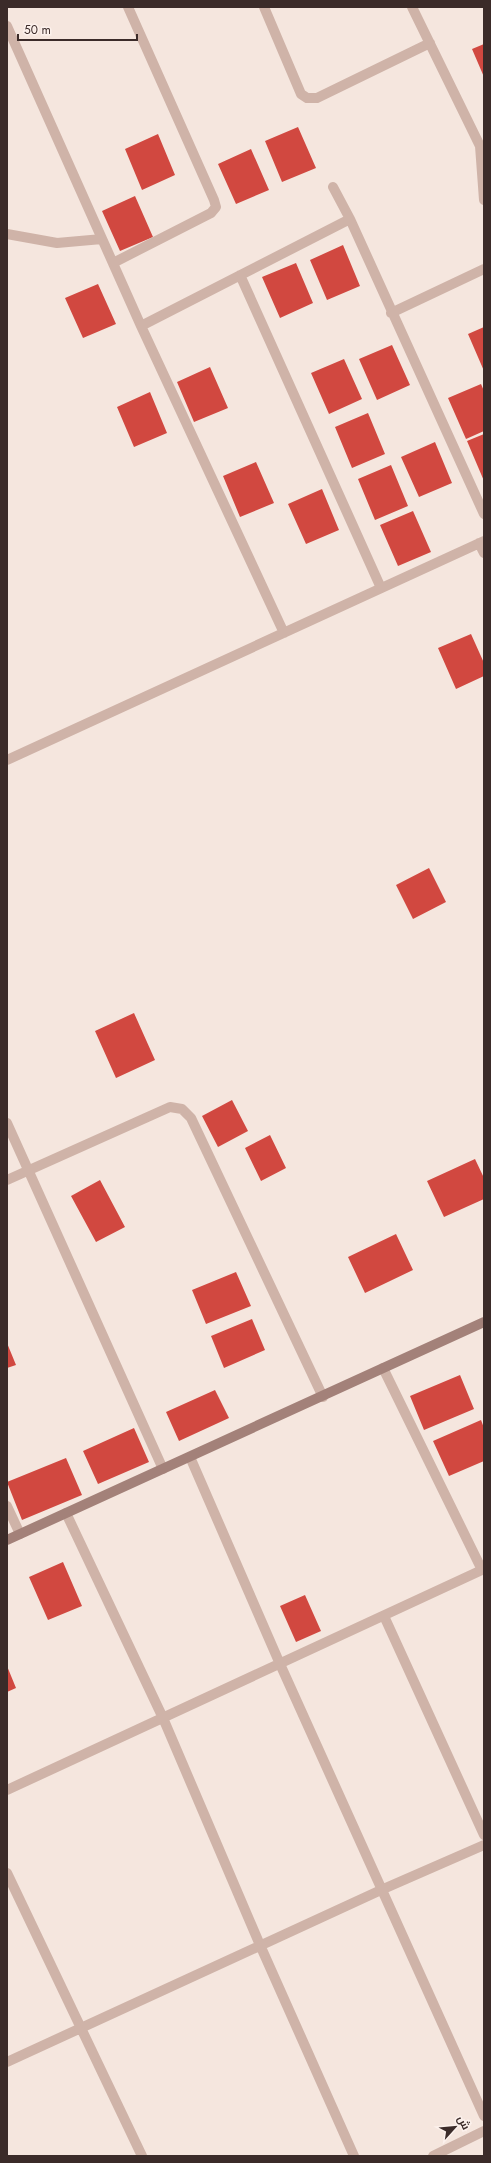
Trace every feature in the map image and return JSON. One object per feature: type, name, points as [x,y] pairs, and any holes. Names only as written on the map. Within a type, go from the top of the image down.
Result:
[{"type":"main road","points":[[7,1540],[484,1322]]},
{"type":"street","points":[[113,263],[211,213],[216,207],[128,7]]},
{"type":"street","points":[[264,7],[301,94],[307,98],[317,98],[430,43]]},
{"type":"street","points":[[412,7],[482,145],[484,200]]},
{"type":"street","points":[[7,26],[141,326],[284,632]]},
{"type":"street","points":[[333,187],[350,219],[391,313],[484,514]]},
{"type":"street","points":[[141,326],[350,219]]},
{"type":"street","points":[[7,234],[57,243],[102,239]]},
{"type":"street","points":[[391,313],[484,269]]},
{"type":"street","points":[[240,275],[381,588]]},
{"type":"street","points":[[7,760],[482,542],[484,553]]},
{"type":"street","points":[[7,1180],[170,1107],[182,1109],[191,1118],[322,1397]]},
{"type":"street","points":[[7,1124],[163,1469]]},
{"type":"street","points":[[7,1790],[483,1570],[383,1368]]},
{"type":"street","points":[[190,1457],[280,1664],[484,2116]]},
{"type":"street","points":[[7,1506],[20,1534]]},
{"type":"street","points":[[66,1513],[163,1718],[260,1945],[354,2156]]},
{"type":"street","points":[[384,1616],[484,1835]]},
{"type":"street","points":[[7,2062],[260,1945],[484,1845]]},
{"type":"street","points":[[7,1873],[82,2027],[142,2156]]},
{"type":"street","points":[[433,2156],[484,2131]]},
{"type":"building","points":[[484,44],[484,77],[472,49]]},
{"type":"building","points":[[298,127],[316,168],[282,182],[265,141]]},
{"type":"building","points":[[158,134],[175,175],[142,190],[125,149]]},
{"type":"building","points":[[251,149],[269,190],[236,204],[218,164]]},
{"type":"building","points":[[135,196],[153,237],[120,251],[102,211]]},
{"type":"building","points":[[343,245],[360,286],[327,300],[310,260]]},
{"type":"building","points":[[296,263],[313,303],[280,318],[262,277]]},
{"type":"building","points":[[98,284],[116,324],[83,338],[65,298]]},
{"type":"building","points":[[484,327],[484,371],[468,334]]},
{"type":"building","points":[[392,345],[410,385],[377,400],[359,359]]},
{"type":"building","points":[[344,359],[362,399],[329,414],[311,373]]},
{"type":"building","points":[[210,367],[228,408],[194,422],[177,382]]},
{"type":"building","points":[[481,384],[484,391],[484,431],[466,439],[448,398]]},
{"type":"building","points":[[150,392],[167,433],[134,447],[117,407]]},
{"type":"building","points":[[368,413],[385,454],[352,468],[335,427]]},
{"type":"building","points":[[484,434],[484,481],[467,441]]},
{"type":"building","points":[[435,442],[452,483],[419,497],[401,457]]},
{"type":"building","points":[[256,462],[274,503],[240,517],[223,476]]},
{"type":"building","points":[[391,465],[408,506],[375,520],[358,479]]},
{"type":"building","points":[[322,489],[339,530],[306,544],[288,504]]},
{"type":"building","points":[[413,511],[431,552],[398,566],[380,525]]},
{"type":"building","points":[[471,634],[484,663],[484,676],[456,689],[438,648]]},
{"type":"building","points":[[429,868],[446,902],[413,919],[396,885]]},
{"type":"building","points":[[134,1013],[155,1060],[116,1078],[95,1031]]},
{"type":"building","points":[[232,1100],[248,1131],[218,1147],[202,1116]]},
{"type":"building","points":[[270,1135],[286,1168],[261,1181],[245,1148]]},
{"type":"building","points":[[475,1159],[484,1178],[484,1199],[444,1217],[427,1181]]},
{"type":"building","points":[[100,1180],[125,1227],[96,1242],[71,1196]]},
{"type":"building","points":[[396,1234],[413,1270],[365,1293],[348,1257]]},
{"type":"building","points":[[236,1272],[251,1306],[206,1324],[192,1290]]},
{"type":"building","points":[[252,1319],[265,1350],[224,1368],[211,1336]]},
{"type":"building","points":[[7,1343],[16,1365],[7,1368]]},
{"type":"building","points":[[460,1375],[474,1409],[424,1430],[410,1396]]},
{"type":"building","points":[[215,1390],[229,1418],[179,1441],[166,1412]]},
{"type":"building","points":[[481,1420],[484,1428],[484,1461],[449,1476],[433,1441]]},
{"type":"building","points":[[134,1428],[149,1462],[98,1484],[83,1451]]},
{"type":"building","points":[[66,1458],[82,1495],[22,1520],[7,1482]]},
{"type":"building","points":[[63,1562],[82,1606],[48,1620],[29,1577]]},
{"type":"building","points":[[305,1595],[321,1631],[296,1642],[280,1606]]},
{"type":"building","points":[[7,1666],[16,1688],[7,1692]]}]
